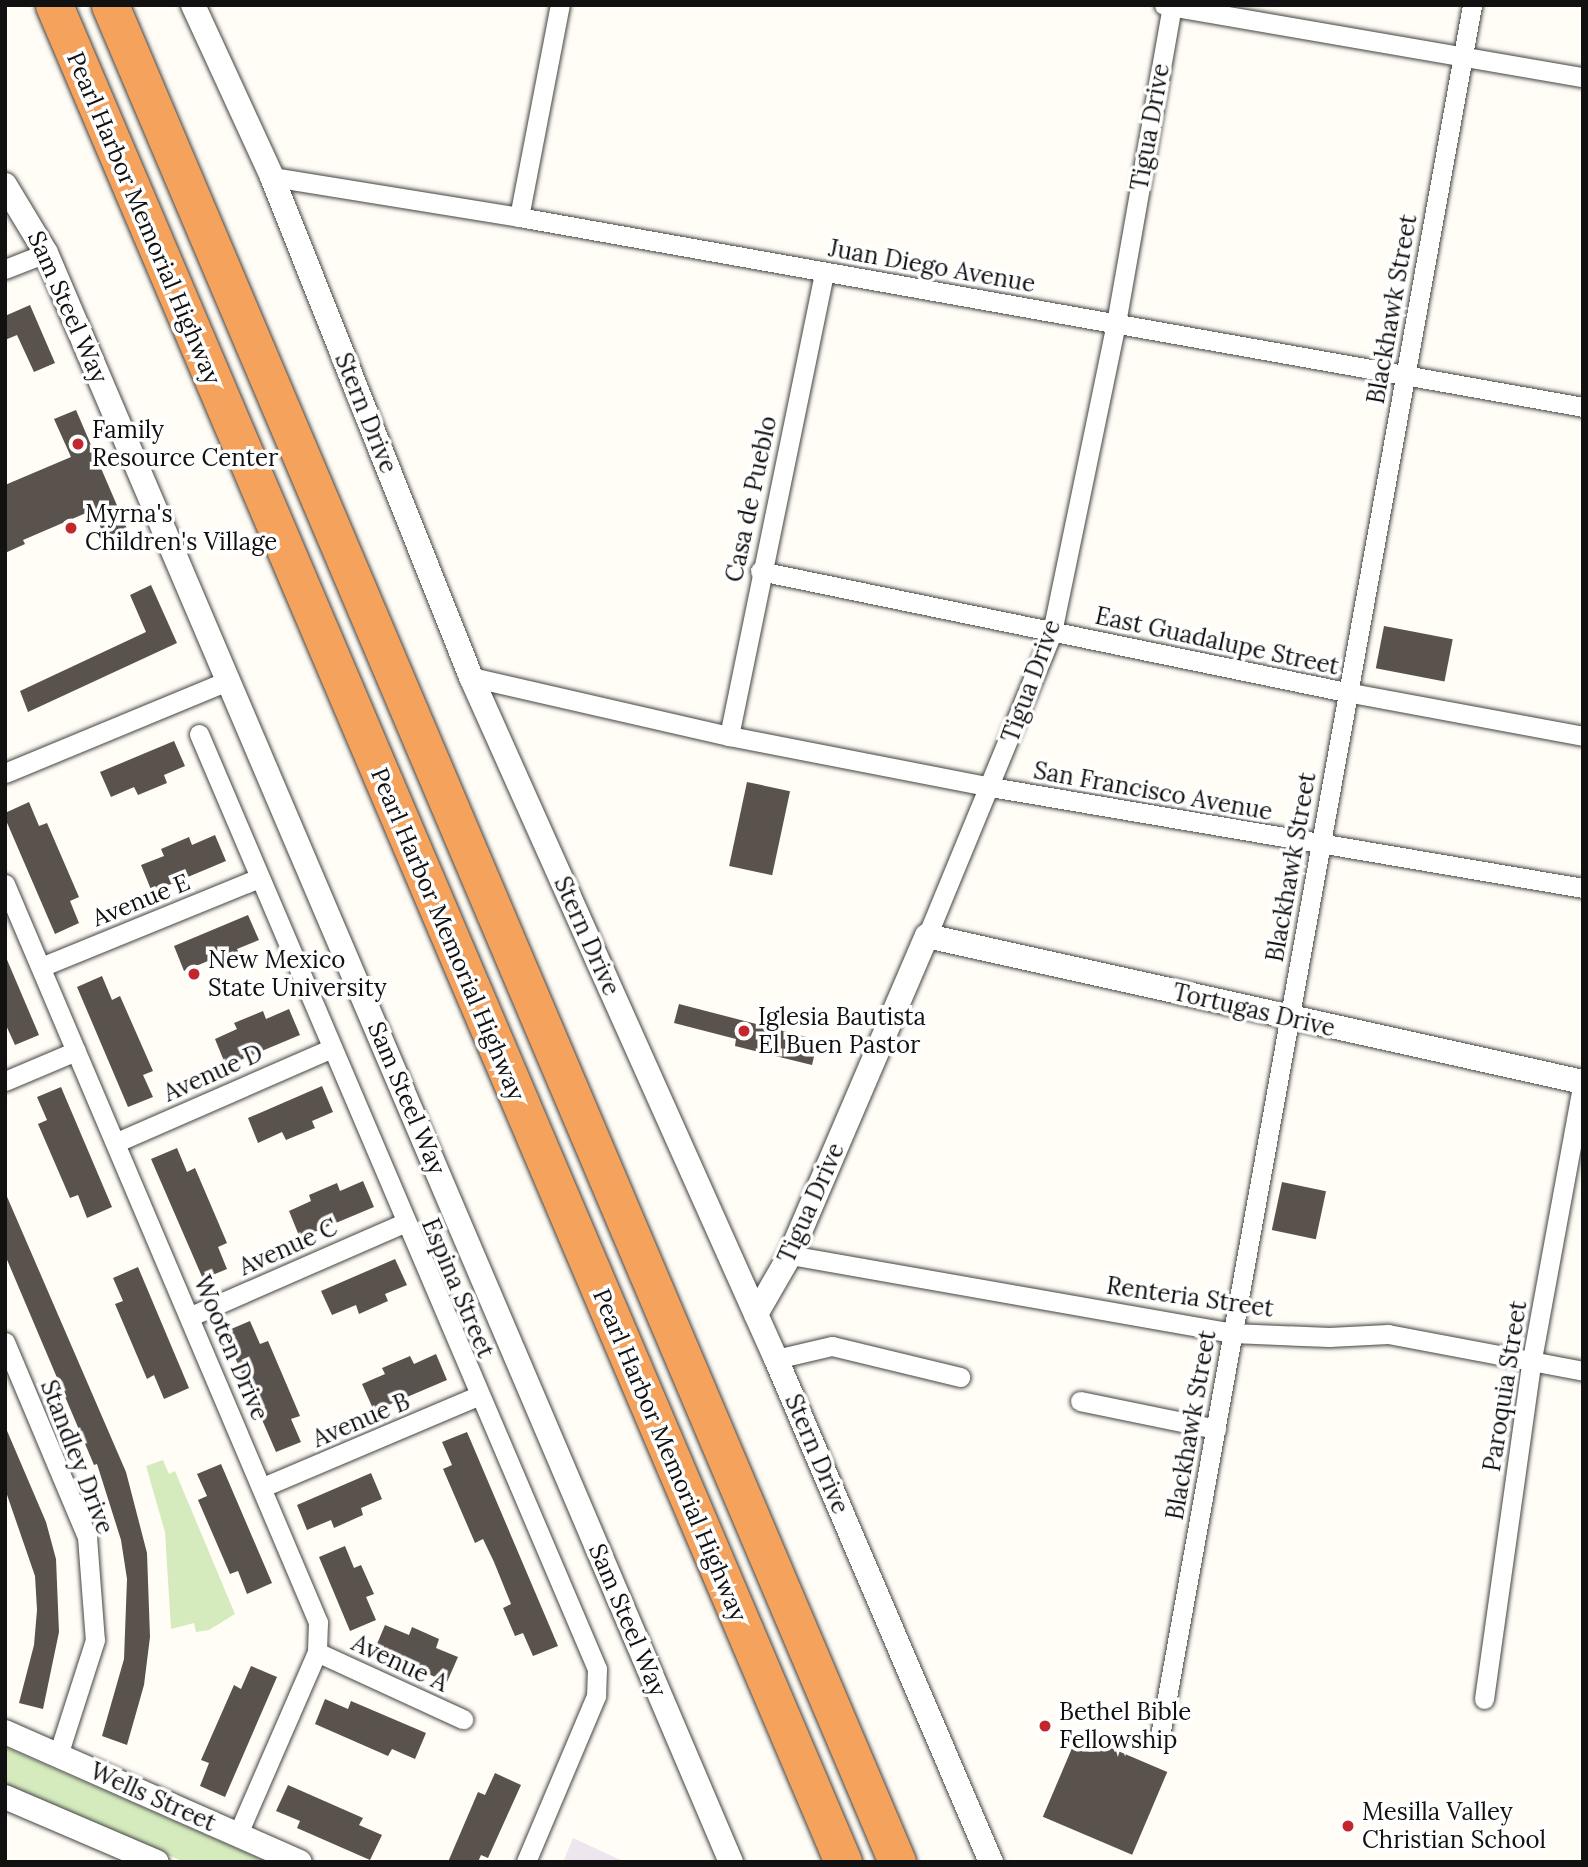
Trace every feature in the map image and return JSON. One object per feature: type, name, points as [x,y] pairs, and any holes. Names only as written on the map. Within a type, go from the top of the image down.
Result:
[{"type":"highway","name":"Pearl Harbor Memorial Highway","points":[[54,5],[843,1862]]},
{"type":"highway","name":"Pearl Harbor Memorial Highway","points":[[110,5],[897,1862]]},
{"type":"street","name":"Stern Drive","points":[[192,5],[272,177],[471,677],[776,1359],[992,1862]]},
{"type":"street","points":[[519,216],[560,5]]},
{"type":"street","name":"Blackhawk Street","points":[[1160,1737],[1290,1019],[1346,692],[1472,5]]},
{"type":"street","points":[[1169,6],[1583,77]]},
{"type":"street","name":"Tigua Drive","points":[[756,1314],[790,1255],[991,788],[1052,632],[1116,323],[1169,6]]},
{"type":"street","name":"Juan Diego Avenue","points":[[272,177],[519,216],[1116,323],[1405,378],[1583,407]]},
{"type":"street","name":"Sam Steel Way","points":[[5,186],[46,253],[731,1862]]},
{"type":"street","points":[[5,270],[46,253]]},
{"type":"street","name":"Casa de Pueblo","points":[[729,736],[760,571],[824,272]]},
{"type":"street","name":"East Guadalupe Street","points":[[760,571],[1346,692],[1583,736]]},
{"type":"street","name":"San Francisco Avenue","points":[[471,677],[729,736],[991,788],[1319,846],[1583,888]]},
{"type":"street","points":[[5,773],[229,680]]},
{"type":"street","name":"Espina Street","points":[[199,734],[599,1682],[527,1862]]},
{"type":"street","name":"Avenue E","points":[[41,967],[259,878]]},
{"type":"street","name":"Wooten Drive","points":[[5,884],[191,1316],[318,1622],[317,1652],[238,1834]]},
{"type":"street","name":"Tortugas Drive","points":[[926,936],[1583,1082]]},
{"type":"street","name":"Avenue D","points":[[117,1142],[330,1049]]},
{"type":"street","points":[[5,1081],[76,1051]]},
{"type":"street","name":"Paroquia Street","points":[[1484,1699],[1532,1359],[1583,1082]]},
{"type":"street","name":"Avenue C","points":[[191,1316],[404,1223]]},
{"type":"street","name":"Renteria Street","points":[[790,1255],[1232,1333],[1329,1337],[1388,1334],[1532,1359],[1583,1371]]},
{"type":"street","name":"Standley Drive","points":[[5,1342],[87,1537],[95,1640],[58,1755]]},
{"type":"street","points":[[776,1359],[832,1346],[961,1377]]},
{"type":"street","name":"Avenue B","points":[[263,1487],[477,1396]]},
{"type":"street","points":[[1080,1401],[1216,1429]]},
{"type":"street","name":"Avenue A","points":[[317,1652],[463,1719]]},
{"type":"street","name":"Wells Street","points":[[5,1732],[300,1862]]},
{"type":"street","points":[[5,1797],[141,1859]]},
{"type":"shaded area","points":[[573,1838],[625,1862],[563,1862]]},
{"type":"green space","points":[[163,1460],[169,1474],[175,1471],[235,1614],[209,1630],[196,1632],[194,1623],[171,1629],[165,1532],[146,1466]]},
{"type":"green space","points":[[5,1747],[268,1862],[184,1862],[5,1784]]},
{"type":"building","points":[[30,305],[55,363],[34,372],[17,335],[5,340],[5,316]]},
{"type":"building","points":[[76,410],[131,538],[109,547],[93,510],[23,540],[25,544],[5,553],[5,485],[71,457],[54,419]]},
{"type":"building","points":[[151,585],[177,643],[28,712],[20,691],[146,632],[130,595]]},
{"type":"building","points":[[1384,626],[1453,639],[1445,682],[1376,668]]},
{"type":"building","points":[[174,741],[185,766],[164,775],[167,783],[138,795],[134,787],[111,797],[100,772]]},
{"type":"building","points":[[747,782],[790,791],[772,875],[729,866]]},
{"type":"building","points":[[29,802],[39,826],[47,823],[79,897],[70,901],[79,923],[55,934],[5,818],[5,813]]},
{"type":"building","points":[[215,835],[226,861],[152,892],[141,865],[164,856],[161,849],[189,837],[192,845]]},
{"type":"building","points":[[248,915],[259,940],[237,949],[240,956],[211,969],[208,961],[184,971],[174,946]]},
{"type":"building","points":[[5,955],[39,1035],[15,1045],[5,1023]]},
{"type":"building","points":[[102,976],[112,1000],[120,996],[153,1071],[143,1075],[153,1097],[128,1107],[77,987]]},
{"type":"building","name":"Iglesia Bautista El Buen Pastor","points":[[679,1004],[818,1040],[812,1065],[735,1046],[736,1039],[674,1023]]},
{"type":"building","points":[[289,1009],[300,1035],[226,1066],[215,1039],[237,1029],[234,1023],[263,1011],[266,1019]]},
{"type":"building","points":[[322,1086],[333,1112],[312,1121],[315,1128],[286,1140],[282,1132],[258,1143],[248,1118]]},
{"type":"building","points":[[61,1087],[112,1207],[87,1218],[78,1195],[70,1198],[38,1124],[47,1120],[37,1097]]},
{"type":"building","points":[[177,1148],[187,1172],[195,1168],[227,1243],[218,1247],[227,1269],[203,1279],[151,1159]]},
{"type":"building","points":[[363,1181],[374,1207],[300,1238],[289,1211],[311,1201],[309,1195],[337,1183],[340,1191]]},
{"type":"building","points":[[1282,1182],[1326,1191],[1316,1239],[1272,1230]]},
{"type":"building","points":[[5,1192],[126,1472],[147,1553],[150,1637],[144,1685],[127,1745],[102,1736],[124,1659],[127,1579],[121,1540],[97,1464],[94,1465],[5,1255]]},
{"type":"building","points":[[395,1259],[407,1285],[385,1294],[388,1301],[359,1314],[356,1305],[332,1315],[321,1291]]},
{"type":"building","points":[[138,1267],[189,1388],[164,1399],[154,1375],[147,1379],[115,1304],[123,1301],[113,1278]]},
{"type":"building","points":[[250,1321],[260,1344],[268,1341],[300,1416],[291,1419],[301,1442],[276,1452],[224,1332]]},
{"type":"building","points":[[436,1354],[447,1380],[374,1411],[362,1384],[385,1374],[382,1368],[410,1356],[414,1364]]},
{"type":"building","points":[[5,1426],[46,1522],[56,1559],[59,1632],[43,1709],[19,1703],[34,1645],[37,1610],[35,1576],[5,1489]]},
{"type":"building","points":[[467,1432],[558,1646],[533,1656],[523,1633],[515,1636],[503,1608],[511,1604],[494,1562],[483,1539],[475,1543],[443,1469],[452,1465],[442,1442]]},
{"type":"building","points":[[221,1464],[272,1583],[247,1594],[238,1571],[230,1574],[198,1500],[207,1496],[197,1474]]},
{"type":"building","points":[[371,1473],[382,1499],[361,1508],[363,1515],[334,1528],[331,1520],[307,1530],[297,1505]]},
{"type":"building","points":[[345,1546],[354,1568],[361,1565],[374,1594],[366,1597],[376,1620],[350,1631],[319,1557]]},
{"type":"building","points":[[385,1625],[409,1635],[412,1627],[439,1639],[436,1648],[458,1657],[447,1682],[374,1651]]},
{"type":"building","points":[[251,1666],[277,1677],[225,1797],[200,1786],[209,1763],[201,1760],[234,1685],[241,1689]]},
{"type":"building","points":[[325,1699],[348,1709],[351,1701],[426,1733],[415,1759],[392,1749],[388,1756],[315,1724]]},
{"type":"building","points":[[1078,1734],[1167,1772],[1132,1855],[1043,1817]]},
{"type":"building","points":[[495,1773],[521,1785],[488,1858],[481,1855],[478,1862],[448,1862],[478,1792],[485,1795]]},
{"type":"building","points":[[288,1785],[363,1818],[359,1825],[382,1835],[370,1860],[297,1828],[300,1821],[276,1811]]},
{"type":"place","name":"Family Resource Center","points":[[78,444]]},
{"type":"place","name":"Myrna's Children's Village","points":[[71,528]]},
{"type":"place","name":"New Mexico State University","points":[[194,974]]},
{"type":"place","name":"Iglesia Bautista El Buen Pastor","points":[[744,1031]]},
{"type":"place","name":"Bethel Bible Fellowship","points":[[1045,1726]]},
{"type":"place","name":"Mesilla Valley Christian School","points":[[1348,1826]]}]
